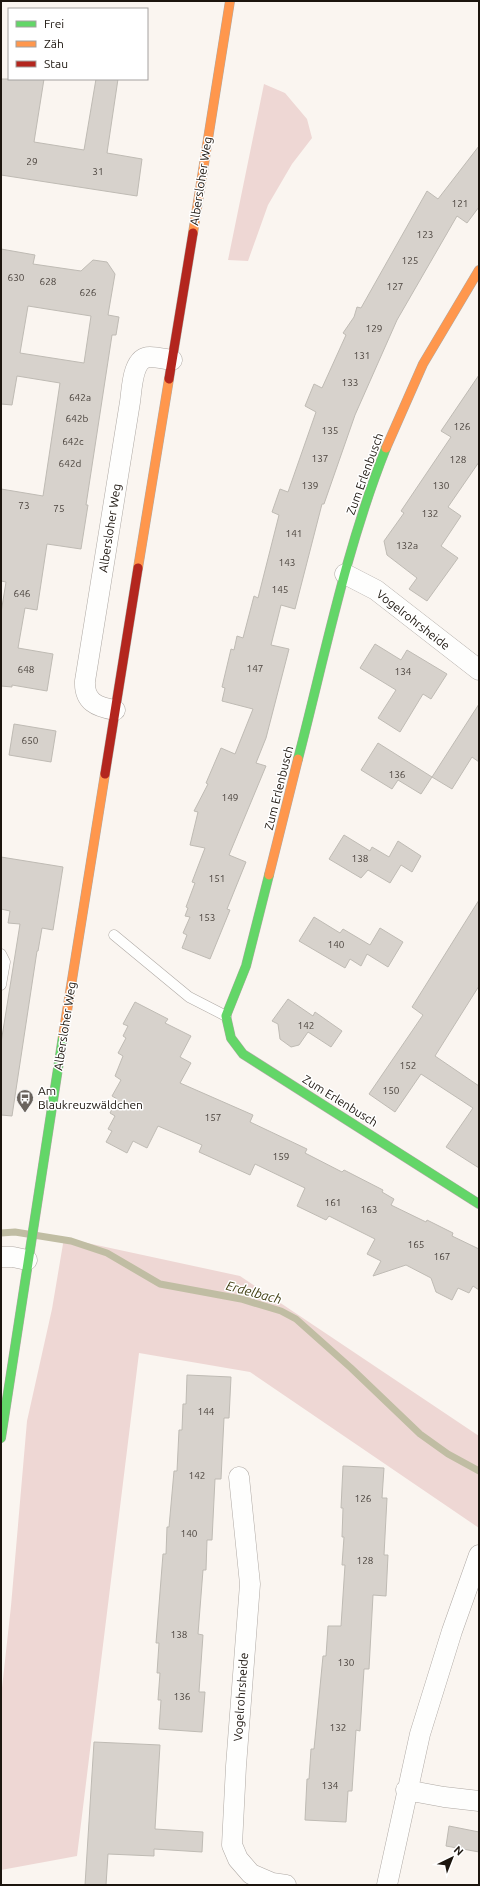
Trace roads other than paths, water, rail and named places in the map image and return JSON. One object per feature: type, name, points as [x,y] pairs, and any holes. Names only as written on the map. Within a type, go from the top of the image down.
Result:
[{"type":"main road","name":"Albersloher Weg","points":[[1,1438],[33,1223],[230,1]]},
{"type":"main road","name":"Zum Erlenbusch","points":[[479,270],[423,364],[397,421],[372,483],[345,574],[246,966],[226,1016],[230,1038],[243,1054],[479,1204]]},
{"type":"street","name":"Albersloher Weg","points":[[115,710],[101,707],[90,700],[86,694],[85,681],[127,417],[138,363],[149,357],[172,360]]},
{"type":"street","name":"Vogelrohrsheide","points":[[345,574],[376,590],[479,670]]},
{"type":"street","points":[[1,1257],[28,1255]]},
{"type":"street","name":"Vogelrohrsheide","points":[[239,1477],[250,1584],[236,1766],[232,1845],[238,1859],[252,1874],[272,1882],[286,1885]]},
{"type":"street","points":[[387,1885],[406,1790],[425,1719],[452,1631],[479,1555]]},
{"type":"street","points":[[406,1790],[444,1797],[479,1801]]},
{"type":"lane","points":[[114,935],[189,997],[226,1016]]},
{"type":"lane","points":[[1,954],[5,962],[1,985]]},
{"type":"waterway","name":"Erdelbach","points":[[1,1233],[15,1232],[71,1241],[107,1253],[160,1284],[241,1299],[281,1311],[296,1319],[351,1368],[420,1434],[448,1454],[479,1471]]},
{"type":"place","name":"Am Blaukreuzwäldchen","points":[[25,1113]]}]
